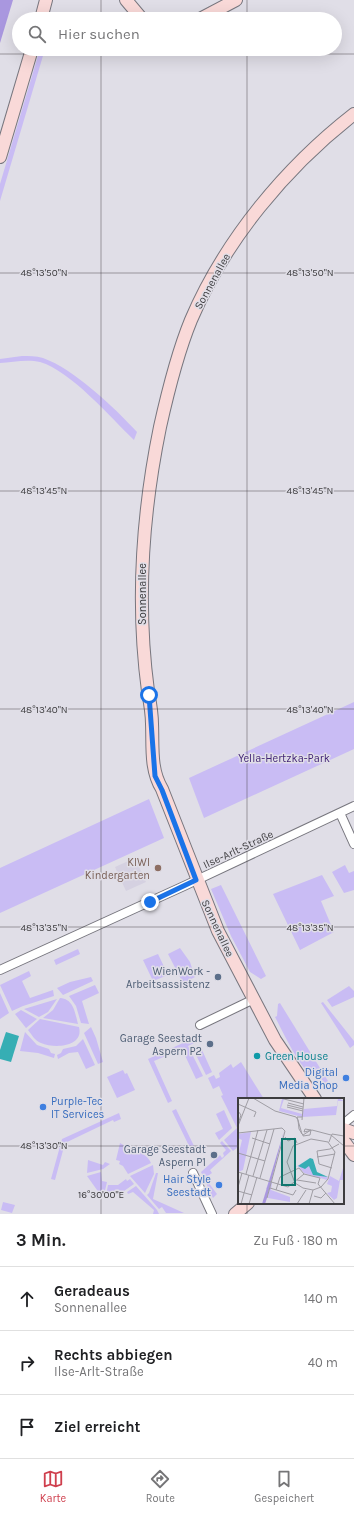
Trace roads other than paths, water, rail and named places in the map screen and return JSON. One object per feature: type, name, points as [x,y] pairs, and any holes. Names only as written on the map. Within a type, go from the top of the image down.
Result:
[{"type":"street","points":[[43,12],[46,0]]},
{"type":"street","points":[[126,0],[136,12]]},
{"type":"street","points":[[213,12],[236,0]]},
{"type":"street","points":[[0,157],[30,56]]},
{"type":"street","name":"Sonnenallee","points":[[314,1098],[289,1063],[252,1000],[218,931],[155,776],[152,721],[144,650],[142,604],[145,522],[160,426],[174,370],[191,320],[207,287],[242,230],[288,175],[322,141],[354,114]]},
{"type":"street","name":"Ilse-Arlt-Straße","points":[[0,970],[354,806]]},
{"type":"street","points":[[340,813],[354,844]]},
{"type":"street","points":[[200,1025],[252,1000]]},
{"type":"street","points":[[344,1123],[354,1115]]},
{"type":"street","points":[[344,1129],[354,1133]]},
{"type":"street","points":[[344,1141],[354,1155]]},
{"type":"street","points":[[192,1173],[212,1214]]},
{"type":"street","points":[[234,1214],[247,1204]]},
{"type":"water","points":[[6,1032],[19,1036],[11,1062],[0,1059],[0,1050]]},
{"type":"place","name":"KIWI Kindergarten","points":[[158,868]]},
{"type":"place","name":"WienWork - Arbeitsassistenz","points":[[218,977]]},
{"type":"place","name":"Garage Seestadt Aspern P2","points":[[210,1044]]},
{"type":"place","name":"Green House","points":[[257,1056]]},
{"type":"place","name":"Digital Media Shop","points":[[346,1078]]},
{"type":"place","name":"Purple-Tec IT Services","points":[[43,1107]]},
{"type":"place","name":"Garage Seestadt Aspern P1","points":[[214,1155]]},
{"type":"place","name":"Hair Style Seestadt","points":[[219,1185]]},
{"type":"park label","name":"Yella-Hertzka-Park","points":[[284,758]]}]
